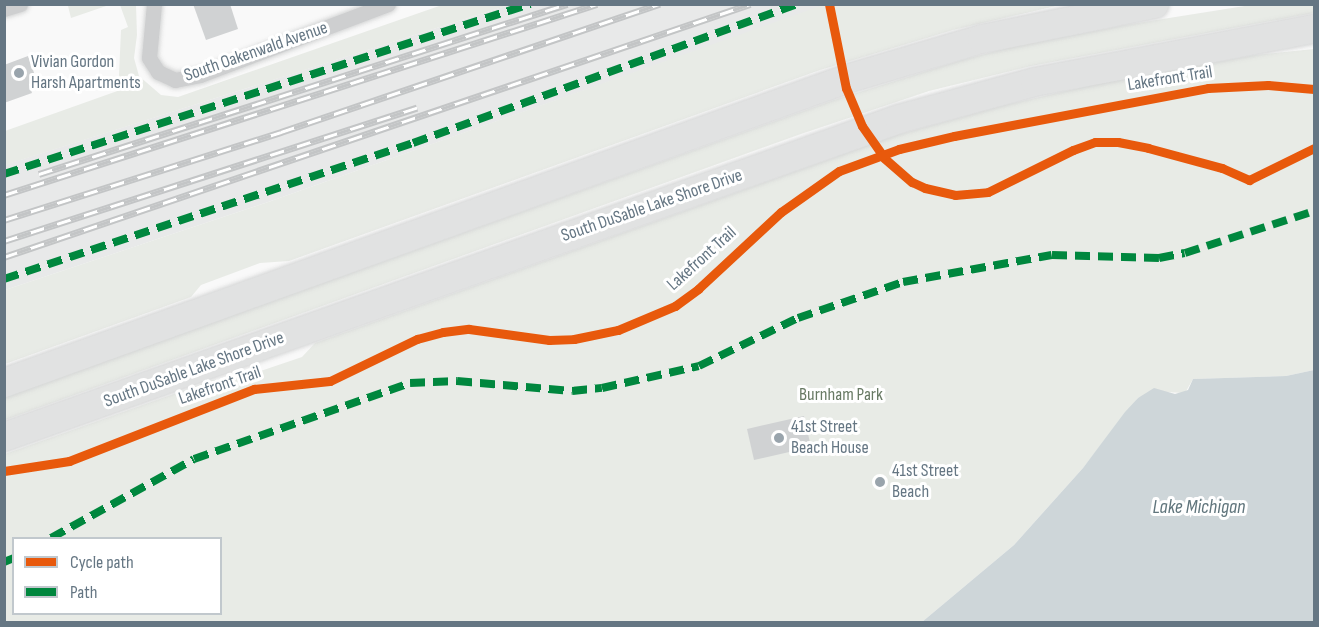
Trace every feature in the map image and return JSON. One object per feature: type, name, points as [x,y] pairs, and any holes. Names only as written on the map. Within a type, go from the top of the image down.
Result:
[{"type":"highway","points":[[4,383],[850,78],[982,39],[1154,4]]},
{"type":"highway","name":"South DuSable Lake Shore Drive","points":[[4,437],[899,119],[1035,82],[1314,29]]},
{"type":"street","points":[[4,9],[20,4]]},
{"type":"street","name":"South Oakenwald Avenue","points":[[154,4],[148,58],[158,72],[175,80],[187,79],[388,4]]},
{"type":"shaded area","points":[[509,5],[826,5],[271,201],[5,290],[4,165]]},
{"type":"green space","points":[[826,4],[1060,5],[953,30],[820,70],[289,261],[260,263],[201,285],[191,297],[5,364],[5,290],[271,201]]},
{"type":"green space","points":[[109,5],[71,18],[68,6]]},
{"type":"green space","points":[[120,5],[136,5],[137,35],[134,58],[139,76],[161,95],[178,97],[442,5],[509,5],[5,165],[5,131],[123,89],[119,75],[121,30],[128,27]]},
{"type":"green space","points":[[1251,5],[1314,5],[1314,13],[1031,66],[929,91],[801,134],[5,420],[5,397],[834,100],[962,60],[1012,47],[1125,25]]},
{"type":"green space","name":"Burnham Park","points":[[1314,49],[1314,370],[1286,376],[1193,379],[1185,393],[1165,392],[1138,398],[1083,468],[1014,545],[922,622],[5,622],[5,454],[213,380],[243,377],[302,357],[315,343],[897,135],[1005,105],[1092,85],[1255,55]]},
{"type":"water","name":"Lake Michigan","points":[[1314,370],[1314,622],[922,622],[1014,545],[1083,468],[1138,398],[1154,388],[1175,394],[1188,390],[1193,379],[1286,376]]},
{"type":"building","points":[[193,4],[230,4],[238,29],[206,40]]},
{"type":"building","name":"Vivian Gordon Harsh Apartments","points":[[28,56],[37,81],[29,84],[32,93],[4,103],[4,65]]},
{"type":"building","name":"41st Street Beach House","points":[[804,416],[811,447],[754,460],[747,429]]},
{"type":"railway","points":[[39,174],[567,4]]},
{"type":"railway","points":[[4,195],[597,4]]},
{"type":"railway","points":[[4,220],[281,132],[660,4]]},
{"type":"railway","points":[[4,257],[750,4]]},
{"type":"railway","points":[[4,241],[417,108]]},
{"type":"marked path","points":[[4,174],[530,4]]},
{"type":"marked path","points":[[4,279],[413,143],[797,4]]},
{"type":"marked path","points":[[53,537],[194,459],[410,383],[457,381],[572,391],[602,388],[699,366],[798,318],[903,282],[1052,255],[1159,258],[1185,253],[1314,211]]},
{"type":"marked path","points":[[4,562],[12,559]]},
{"type":"cycle path","points":[[829,4],[846,88],[862,126],[884,158],[912,182],[925,188],[955,195],[988,192],[1073,150],[1095,142],[1118,142],[1148,148],[1222,168],[1249,180],[1314,148]]},
{"type":"cycle path","name":"Lakefront Trail","points":[[4,471],[69,461],[254,389],[330,381],[417,339],[443,332],[469,329],[549,340],[574,339],[618,330],[675,306],[698,289],[781,212],[839,171],[899,149],[954,136],[1208,88],[1268,85],[1314,89]]},
{"type":"place","name":"Vivian Gordon Harsh Apartments","points":[[19,73]]},
{"type":"place","name":"41st Street Beach House","points":[[779,438]]},
{"type":"place","name":"41st Street Beach","points":[[880,482]]}]
